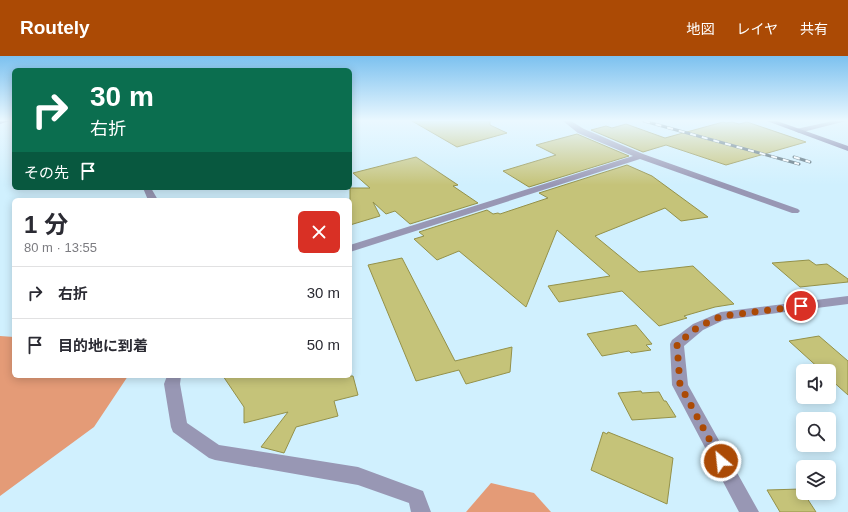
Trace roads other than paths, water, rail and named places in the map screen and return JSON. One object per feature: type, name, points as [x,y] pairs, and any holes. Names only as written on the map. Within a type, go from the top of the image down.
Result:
[{"type":"street","points":[[608,142],[640,156],[795,211]]},
{"type":"street","points":[[832,142],[848,148]]},
{"type":"street","points":[[352,248],[640,156]]},
{"type":"street","points":[[749,512],[680,385],[677,344],[698,327],[722,316],[848,300]]},
{"type":"street","points":[[174,378],[172,384],[178,427],[215,452],[358,476],[416,497],[421,512]]},
{"type":"railway","points":[[721,142],[799,164]]},
{"type":"railway","points":[[794,157],[810,162]]}]
